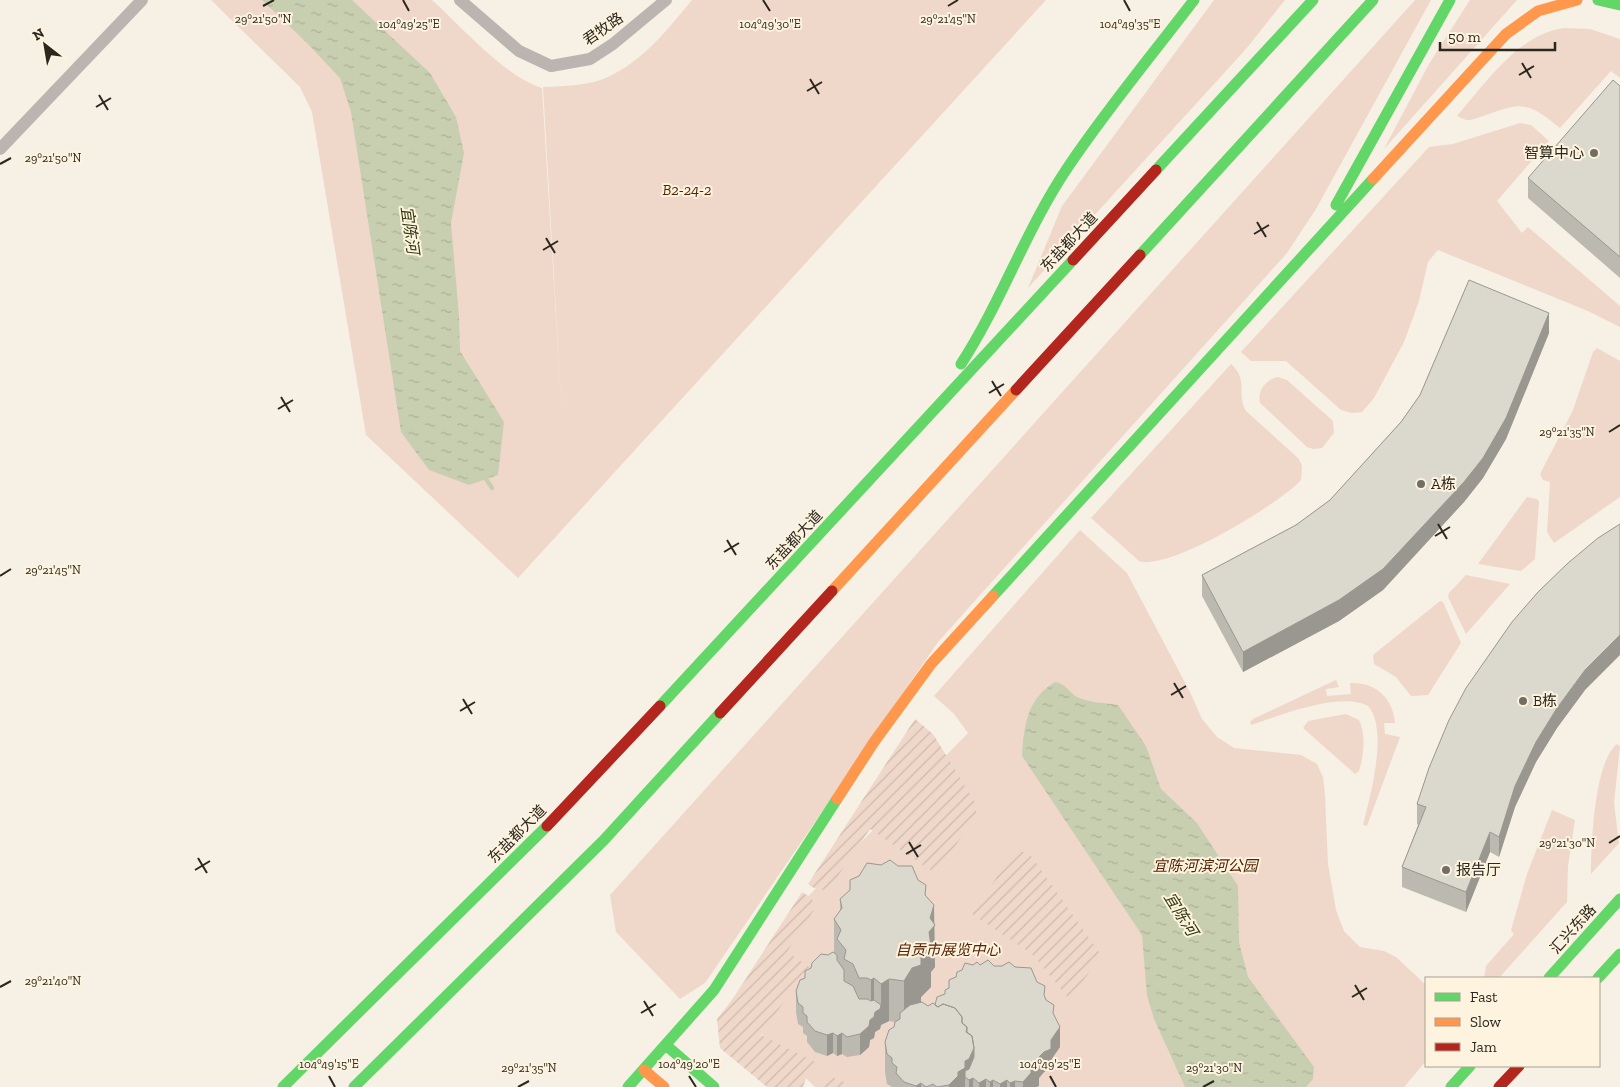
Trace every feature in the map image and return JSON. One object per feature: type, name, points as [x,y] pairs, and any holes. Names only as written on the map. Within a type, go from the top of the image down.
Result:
[{"type":"main road","points":[[924,421],[982,332],[1032,228],[1068,168],[1194,0]]},
{"type":"main road","name":"东盐都大道","points":[[283,1087],[573,800],[1313,0]]},
{"type":"main road","points":[[354,1087],[604,840],[1373,0]]},
{"type":"main road","points":[[1313,246],[1450,0]]},
{"type":"main road","points":[[628,1087],[667,1046],[714,990],[874,742],[931,664],[1506,34],[1524,17],[1542,9],[1577,0]]},
{"type":"main road","points":[[1598,0],[1620,5]]},
{"type":"main road","name":"汇兴东路","points":[[1550,977],[1620,899]]},
{"type":"main road","points":[[1599,977],[1620,954]]},
{"type":"main road","points":[[667,1046],[714,1087]]},
{"type":"main road","points":[[1451,1087],[1469,1067]]},
{"type":"main road","points":[[1500,1087],[1518,1067]]},
{"type":"main road","points":[[644,1070],[664,1087]]},
{"type":"street","points":[[0,149],[142,0]]},
{"type":"street","name":"君牧路","points":[[460,0],[519,51],[551,66],[590,59],[613,44],[666,0]]},
{"type":"green space","name":"B2-24-2","points":[[211,0],[432,0],[498,62],[528,82],[542,88],[562,415],[543,87],[593,82],[621,70],[644,53],[692,0],[1046,0],[518,578],[366,435],[312,112],[300,87]]},
{"type":"green space","points":[[1214,0],[1285,0],[1246,49],[1028,288],[1062,206]]},
{"type":"green space","points":[[1415,0],[1431,0],[1316,209],[1287,253],[938,642],[705,983],[680,999],[616,932],[610,895]]},
{"type":"green space","points":[[1470,0],[1517,0],[1384,149],[1429,64]]},
{"type":"green space","points":[[1565,28],[1590,29],[1620,39],[1620,78],[1611,71],[1560,128],[1527,107],[1509,108],[1471,120],[1457,116],[1492,75],[1518,49],[1548,32]]},
{"type":"green space","points":[[1520,123],[1531,125],[1549,141],[1497,201],[1522,233],[1528,227],[1620,306],[1620,327],[1588,311],[1438,250],[1428,262],[1419,301],[1404,342],[1374,398],[1362,412],[1352,413],[1341,410],[1286,361],[1251,361],[1241,352],[1429,147],[1453,144]]},
{"type":"green space","points":[[1597,348],[1620,361],[1620,497],[1554,543],[1547,532],[1550,482],[1543,480],[1540,474],[1573,410],[1593,352]]},
{"type":"green space","points":[[1231,364],[1240,376],[1243,405],[1246,411],[1298,458],[1302,465],[1301,480],[1289,491],[1248,519],[1197,546],[1153,562],[1139,561],[1091,518]]},
{"type":"green space","points":[[1278,377],[1287,380],[1333,421],[1334,433],[1322,448],[1313,449],[1307,447],[1260,403],[1259,399],[1263,386],[1270,380]]},
{"type":"green space","points":[[1527,497],[1537,499],[1539,502],[1535,559],[1521,571],[1478,564]]},
{"type":"green space","points":[[1080,530],[1127,573],[1190,692],[1202,719],[1217,737],[1234,748],[1301,755],[1317,764],[1323,777],[1328,864],[1336,910],[1344,931],[1360,947],[1384,951],[1396,957],[1425,984],[1425,1062],[1404,1087],[815,1087],[730,1003],[782,923],[968,733],[954,714],[934,696]]},
{"type":"green space","points":[[1466,575],[1510,584],[1466,634],[1448,597],[1449,593]]},
{"type":"green space","points":[[1440,601],[1443,602],[1461,643],[1428,695],[1411,696],[1396,677],[1374,664],[1373,655]]},
{"type":"green space","points":[[1336,680],[1339,687],[1326,689],[1327,696],[1351,694],[1350,683],[1368,685],[1382,693],[1391,706],[1395,723],[1384,723],[1385,734],[1400,737],[1367,826],[1363,825],[1373,781],[1377,746],[1377,730],[1374,717],[1368,706],[1356,702],[1327,703],[1310,706],[1251,725],[1250,722]]},
{"type":"green space","points":[[1346,714],[1359,720],[1363,732],[1362,759],[1359,771],[1355,774],[1303,728],[1308,721]]},
{"type":"green space","points":[[915,719],[933,734],[976,804],[976,816],[936,874],[870,829],[831,886],[822,890],[814,888],[808,884]]},
{"type":"green space","points":[[1617,744],[1620,746],[1614,803],[1619,843],[1591,874],[1595,805],[1603,768],[1609,754]]},
{"type":"green space","points":[[1552,810],[1575,820],[1568,866],[1567,902],[1500,977],[1484,977],[1486,966],[1514,934],[1511,930],[1527,874]]},
{"type":"green space","points":[[1018,852],[1026,852],[1032,857],[1101,955],[1070,1000],[1032,954],[972,914],[1011,856]]},
{"type":"green space","points":[[802,892],[812,898],[814,910],[787,952],[820,974],[818,977],[802,976],[761,1035],[819,1064],[807,1075],[803,1087],[767,1087],[720,1048],[717,1019],[735,996]]},
{"type":"green space","points":[[830,1077],[842,1080],[847,1087],[820,1087]]},
{"type":"water","points":[[262,0],[352,0],[430,73],[456,117],[464,153],[451,223],[460,351],[504,422],[498,475],[469,485],[429,470],[401,432],[351,112],[340,78]]},
{"type":"water","points":[[1055,682],[1063,685],[1082,699],[1118,705],[1146,746],[1161,789],[1197,823],[1238,886],[1239,942],[1248,977],[1314,1067],[1313,1079],[1306,1087],[1185,1087],[1154,1019],[1147,995],[1142,935],[1022,756],[1026,723],[1033,705],[1038,696]]},
{"type":"building","name":"智算中心","points":[[1613,80],[1620,86],[1620,257],[1528,178]]},
{"type":"building","name":"A栋","points":[[1469,280],[1549,313],[1506,418],[1483,458],[1464,482],[1383,569],[1339,600],[1243,652],[1202,575],[1296,525],[1330,500],[1401,422],[1420,395]]},
{"type":"building","name":"B栋","points":[[1620,524],[1620,635],[1585,670],[1557,708],[1536,742],[1515,786],[1499,837],[1490,832],[1466,892],[1402,867],[1426,807],[1417,804],[1429,768],[1449,720],[1466,688],[1512,622],[1538,592],[1598,538]]},
{"type":"building","points":[[890,860],[898,866],[912,866],[918,880],[926,885],[925,895],[934,905],[930,918],[935,925],[929,932],[931,946],[921,955],[921,965],[912,968],[904,981],[889,979],[881,984],[874,978],[871,980],[859,978],[853,964],[844,959],[846,950],[837,939],[841,930],[834,919],[842,908],[840,899],[850,890],[850,880],[859,876],[867,863],[881,865]]},
{"type":"building","points":[[833,952],[837,955],[837,960],[844,970],[844,981],[853,986],[859,999],[874,1000],[881,1005],[880,1009],[875,1012],[874,1017],[870,1020],[869,1026],[860,1034],[847,1037],[842,1033],[837,1036],[833,1033],[827,1035],[815,1031],[807,1022],[807,1016],[803,1013],[803,1007],[798,1003],[796,991],[800,980],[805,978],[805,971],[811,968],[812,963],[821,954],[828,955]]},
{"type":"building","points":[[988,960],[994,966],[1002,966],[1009,962],[1015,967],[1031,968],[1037,982],[1045,986],[1044,995],[1046,1000],[1054,1005],[1053,1013],[1060,1027],[1051,1040],[1051,1049],[1039,1057],[1039,1066],[1031,1069],[1031,1073],[1023,1082],[1015,1081],[1010,1083],[1007,1080],[1000,1084],[986,1079],[979,1083],[973,1078],[969,1080],[965,1077],[965,1071],[969,1069],[974,1057],[972,1036],[967,1032],[967,1027],[962,1023],[962,1017],[955,1008],[943,1004],[938,1007],[935,1005],[937,997],[945,994],[945,990],[949,988],[949,980],[956,977],[957,972],[962,970],[965,963],[973,965],[977,962],[980,965]]},
{"type":"building","points":[[922,1002],[928,1006],[933,1003],[938,1007],[943,1004],[955,1008],[962,1017],[962,1023],[967,1027],[966,1032],[972,1036],[974,1048],[969,1059],[965,1061],[965,1068],[958,1072],[958,1076],[949,1085],[937,1087],[933,1084],[926,1087],[921,1083],[916,1086],[904,1082],[896,1073],[897,1067],[892,1063],[892,1058],[887,1054],[885,1042],[889,1030],[900,1019],[900,1013],[910,1005]]},
{"type":"waterway","name":"宜陈河","points":[[483,474],[492,488]]},
{"type":"traffic: fast","points":[[961,364],[976,340],[1039,215],[1068,167],[1114,103],[1194,0]]},
{"type":"traffic: fast","points":[[1156,170],[1313,0]]},
{"type":"traffic: fast","points":[[1140,255],[1373,0]]},
{"type":"traffic: fast","points":[[1336,205],[1450,0]]},
{"type":"traffic: fast","points":[[1598,0],[1620,5]]},
{"type":"traffic: fast","points":[[993,596],[1373,179]]},
{"type":"traffic: fast","points":[[660,706],[1073,260]]},
{"type":"traffic: fast","points":[[354,1087],[604,840],[720,713]]},
{"type":"traffic: fast","points":[[628,1087],[714,990],[837,799]]},
{"type":"traffic: fast","points":[[283,1087],[547,826]]},
{"type":"traffic: fast","points":[[1550,977],[1620,899]]},
{"type":"traffic: fast","points":[[1599,977],[1620,954]]},
{"type":"traffic: fast","points":[[667,1046],[714,1087]]},
{"type":"traffic: fast","points":[[1451,1087],[1469,1067]]},
{"type":"traffic: slow","points":[[1373,179],[1506,34],[1538,11],[1577,0]]},
{"type":"traffic: slow","points":[[832,591],[1016,390]]},
{"type":"traffic: slow","points":[[837,799],[874,742],[931,664],[993,596]]},
{"type":"traffic: slow","points":[[644,1070],[664,1087]]},
{"type":"traffic: jam","points":[[1073,260],[1156,170]]},
{"type":"traffic: jam","points":[[1016,390],[1140,255]]},
{"type":"traffic: jam","points":[[720,713],[832,591]]},
{"type":"traffic: jam","points":[[547,826],[660,706]]},
{"type":"traffic: jam","points":[[1499,1087],[1518,1067]]},
{"type":"place","name":"智算中心","points":[[1594,153]]},
{"type":"place","name":"A栋","points":[[1421,484]]},
{"type":"place","name":"B栋","points":[[1523,701]]},
{"type":"place","name":"报告厅","points":[[1446,870]]},
{"type":"park label","name":"宜陈河滨河公园","points":[[1205,866]]},
{"type":"park label","name":"自贡市展览中心","points":[[948,950]]}]
